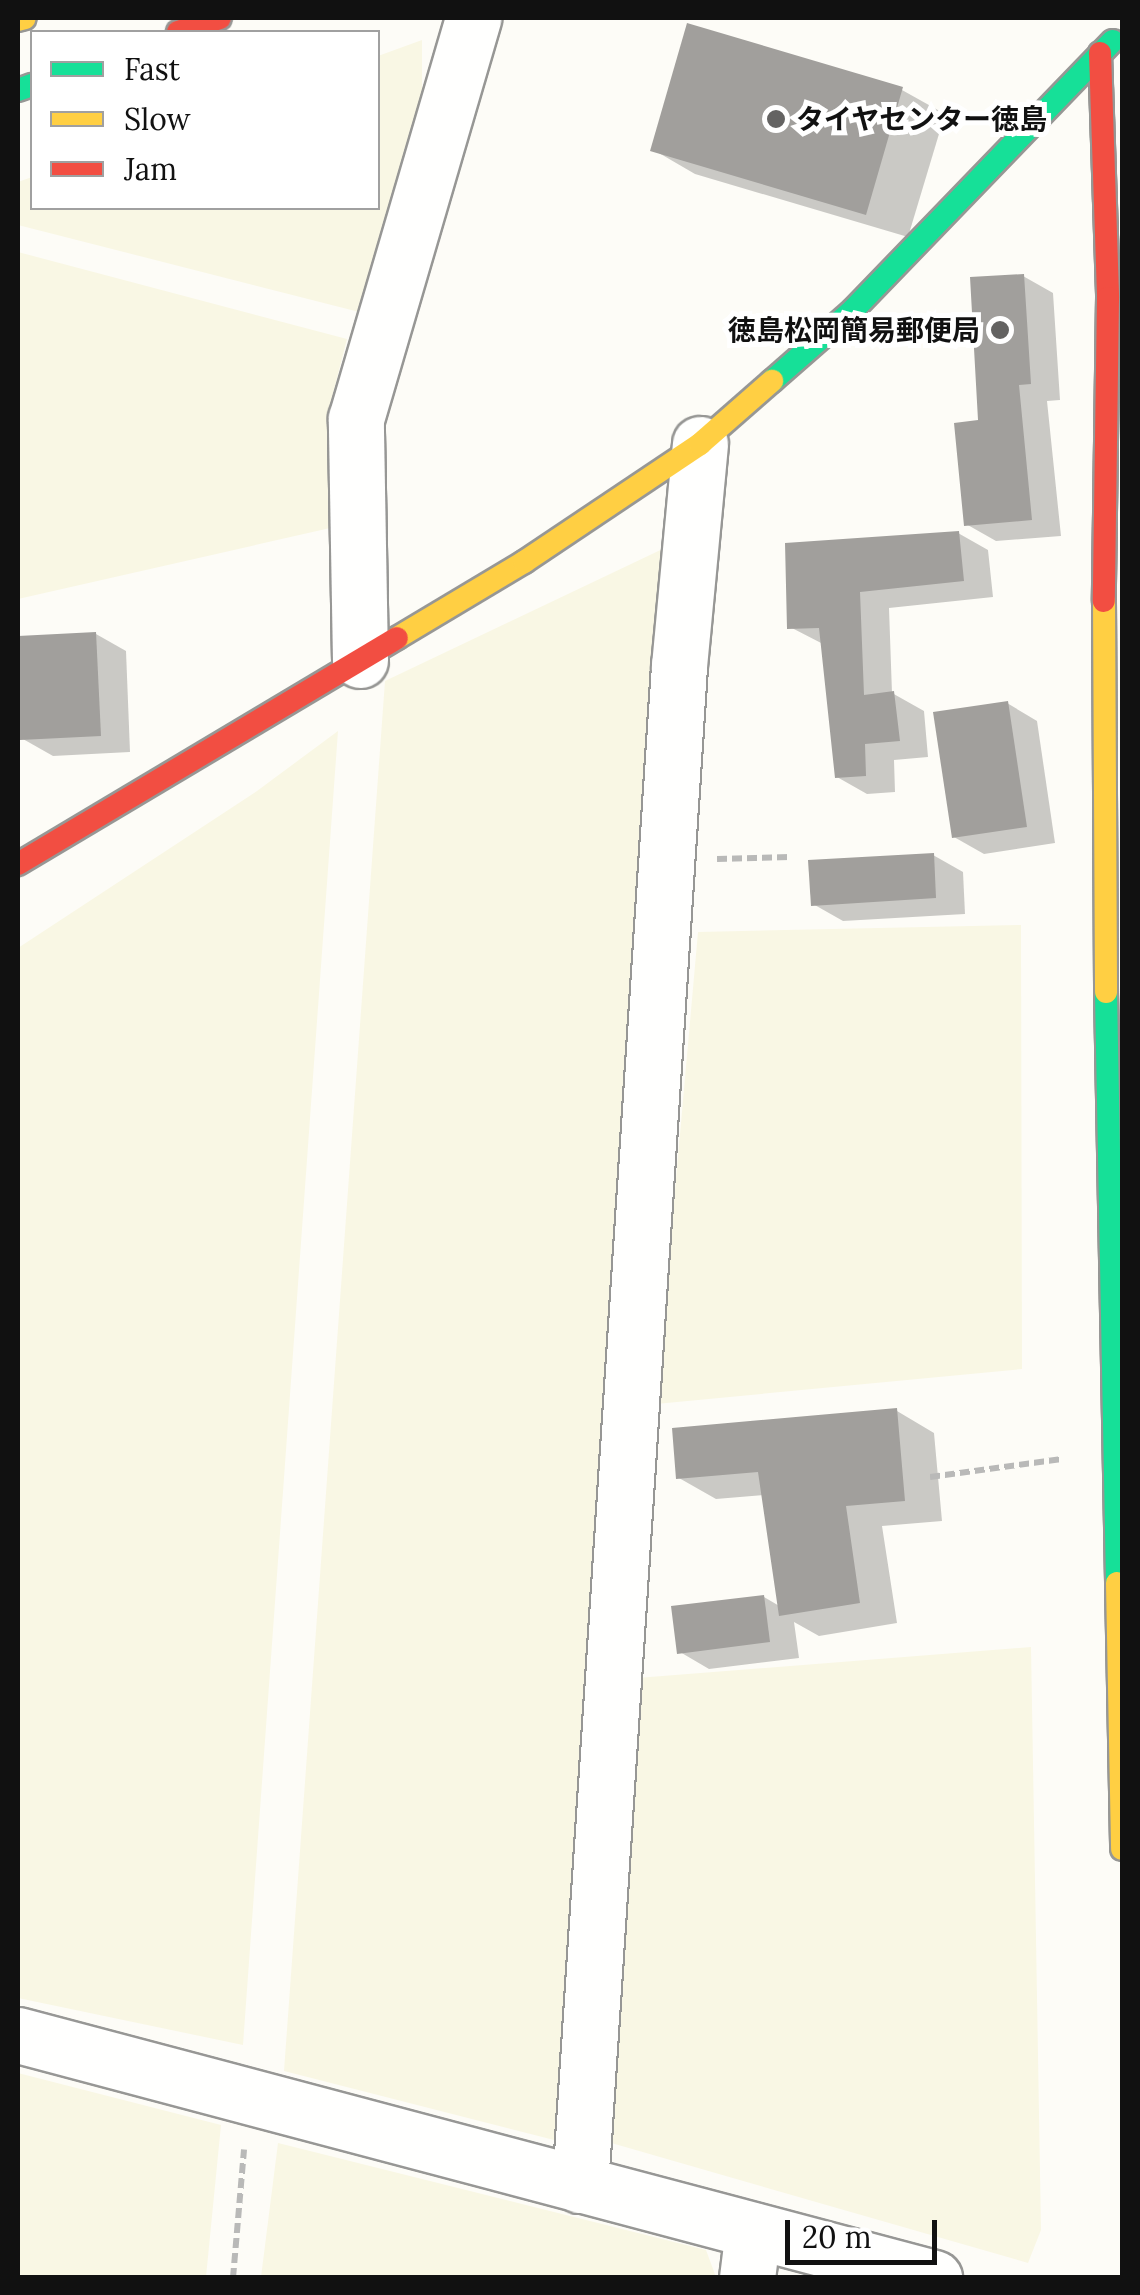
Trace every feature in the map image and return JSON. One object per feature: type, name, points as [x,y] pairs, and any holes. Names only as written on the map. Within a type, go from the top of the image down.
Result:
[{"type":"street","points":[[18,20],[25,18]]},
{"type":"street","points":[[184,30],[220,18]]},
{"type":"street","points":[[360,660],[356,419],[472,18]]},
{"type":"street","points":[[18,864],[524,562],[700,444],[854,310],[1122,32]]},
{"type":"street","points":[[1100,53],[1108,298],[1122,1849]]},
{"type":"street","points":[[580,2185],[666,860],[700,444]]},
{"type":"street","points":[[18,2035],[580,2185],[750,2254],[934,2278]]},
{"type":"path","points":[[666,860],[790,857]]},
{"type":"path","points":[[930,1476],[1116,1452]]},
{"type":"path","points":[[232,2278],[249,2097]]},
{"type":"shaded area","points":[[422,40],[422,154],[367,314],[18,225],[18,182],[30,178],[30,210],[380,210],[380,55]]},
{"type":"shaded area","points":[[18,252],[347,339],[328,413],[339,526],[18,599]]},
{"type":"shaded area","points":[[671,545],[558,2141],[284,2071],[385,681]]},
{"type":"shaded area","points":[[338,731],[243,2045],[18,1998],[18,948],[257,791]]},
{"type":"shaded area","points":[[1021,925],[1022,1369],[656,1404],[698,932]]},
{"type":"shaded area","points":[[1031,1647],[1041,2230],[1028,2263],[601,2140],[637,1678]]},
{"type":"shaded area","points":[[18,2073],[221,2125],[206,2277],[18,2277]]},
{"type":"shaded area","points":[[278,2143],[706,2250],[716,2277],[261,2277]]},
{"type":"building","name":"タイヤセンター徳島","points":[[687,23],[903,87],[866,215],[650,151]]},
{"type":"building","points":[[1024,274],[1031,384],[1019,385],[1032,520],[964,526],[954,423],[978,420],[970,277]]},
{"type":"building","points":[[959,531],[964,581],[860,592],[864,695],[894,691],[900,741],[865,744],[866,776],[835,778],[819,628],[787,629],[785,543]]},
{"type":"building","points":[[96,632],[101,736],[20,740],[18,636]]},
{"type":"building","points":[[1008,701],[1027,827],[952,838],[933,712]]},
{"type":"building","points":[[934,853],[936,898],[811,906],[808,860]]},
{"type":"building","points":[[897,1408],[905,1501],[846,1506],[860,1603],[779,1616],[758,1472],[676,1479],[672,1428]]},
{"type":"building","points":[[764,1595],[770,1642],[677,1654],[671,1606]]},
{"type":"traffic: fast","points":[[772,381],[853,310],[1113,41]]},
{"type":"traffic: fast","points":[[18,90],[30,86]]},
{"type":"traffic: fast","points":[[1106,992],[1117,1583]]},
{"type":"traffic: slow","points":[[18,20],[25,18]]},
{"type":"traffic: slow","points":[[397,638],[524,562],[700,444],[772,381]]},
{"type":"traffic: slow","points":[[1104,601],[1106,992]]},
{"type":"traffic: slow","points":[[1117,1583],[1122,1849]]},
{"type":"traffic: jam","points":[[184,30],[220,18]]},
{"type":"traffic: jam","points":[[1100,53],[1108,298],[1104,601]]},
{"type":"traffic: jam","points":[[18,864],[397,638]]},
{"type":"place","name":"タイヤセンター徳島","points":[[776,119]]},
{"type":"place","name":"徳島松岡簡易郵便局","points":[[1000,330]]}]
